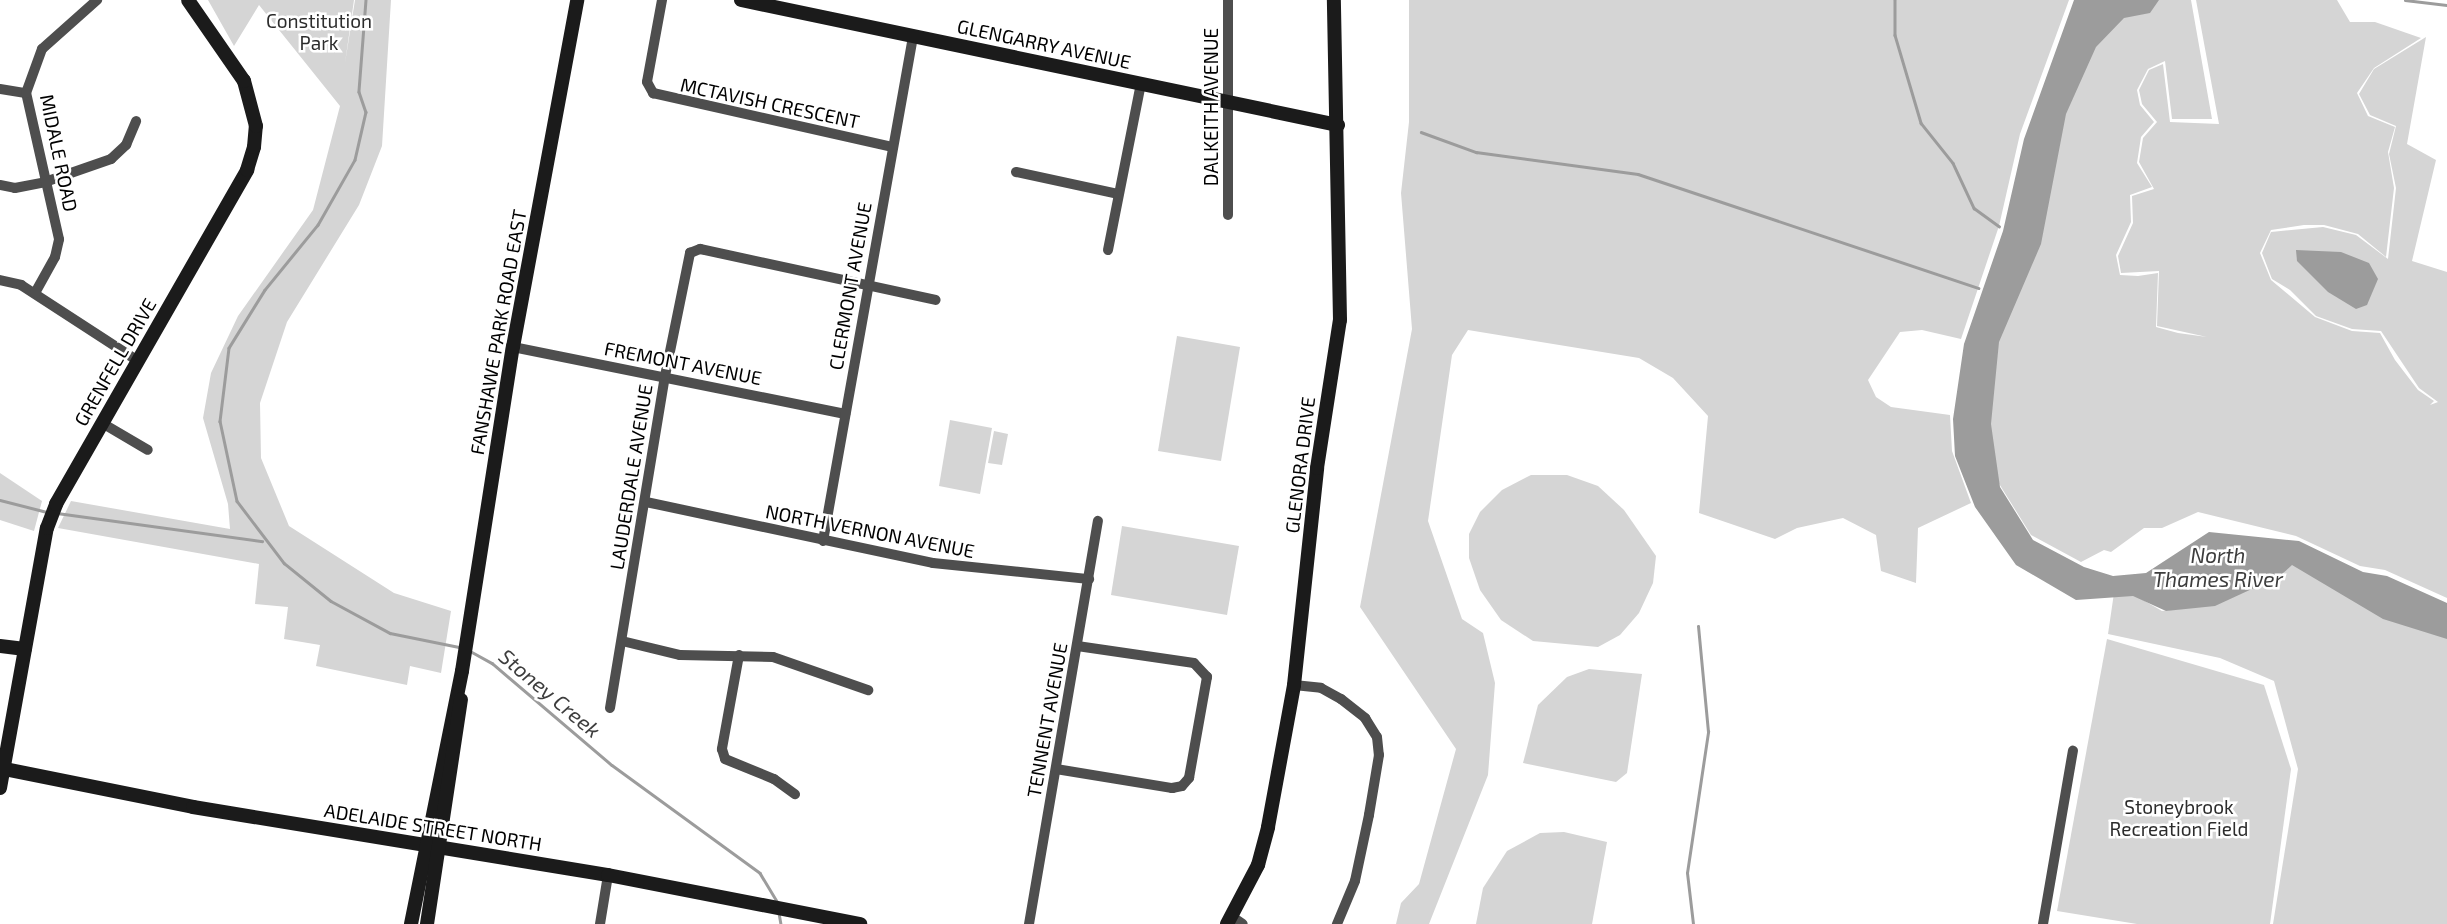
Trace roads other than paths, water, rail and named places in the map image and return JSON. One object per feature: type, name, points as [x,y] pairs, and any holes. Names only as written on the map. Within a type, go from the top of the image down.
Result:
[{"type":"street","name":"MIDALE ROAD","points":[[35,293],[55,257],[59,239],[26,93],[42,49],[97,0]]},
{"type":"street","name":"GRENFELL DRIVE","points":[[0,788],[47,528],[56,505],[247,170],[254,147],[256,126],[244,80],[188,0]]},
{"type":"street","name":"FANSHAWE PARK ROAD EAST","points":[[411,924],[461,671],[513,347],[577,0]]},
{"type":"street","name":"MCTAVISH CRESCENT","points":[[662,0],[647,82],[653,93],[893,148]]},
{"type":"street","name":"GLENGARRY AVENUE","points":[[741,0],[1338,125]]},
{"type":"street","name":"DALKEITH AVENUE","points":[[1228,0],[1231,102],[1228,215]]},
{"type":"street","name":"GLENORA DRIVE","points":[[1234,921],[1258,866],[1294,685],[1317,468],[1340,320],[1334,0]]},
{"type":"street","name":"CLERMONT AVENUE","points":[[823,541],[913,37]]},
{"type":"street","points":[[1108,250],[1141,83]]},
{"type":"street","points":[[0,89],[26,93]]},
{"type":"street","points":[[0,185],[15,188],[45,182],[111,159],[126,145],[136,121]]},
{"type":"street","points":[[1016,172],[1118,194]]},
{"type":"street","name":"LAUDERDALE AVENUE","points":[[610,708],[646,502],[664,376],[690,253],[700,249],[867,286]]},
{"type":"street","points":[[0,280],[35,293],[138,361]]},
{"type":"street","points":[[867,286],[936,300]]},
{"type":"street","name":"FREMONT AVENUE","points":[[513,347],[845,414]]},
{"type":"street","points":[[102,423],[148,450]]},
{"type":"street","name":"NORTH VERNON AVENUE","points":[[646,502],[823,541],[977,569],[1054,572],[1089,579]]},
{"type":"street","name":"TENNENT AVENUE","points":[[1029,924],[1098,521]]},
{"type":"street","points":[[622,641],[680,655],[740,655],[805,665],[869,690]]},
{"type":"street","points":[[0,646],[25,649]]},
{"type":"street","points":[[1056,769],[1172,789],[1182,786],[1189,778],[1207,677],[1194,663],[1077,646]]},
{"type":"street","points":[[740,655],[722,749],[725,759],[774,779],[794,794]]},
{"type":"street","name":"FANSHAWE PARK ROAD EAST","points":[[427,924],[442,848],[461,711],[461,671]]},
{"type":"street","points":[[1294,685],[1321,688],[1341,699],[1365,718],[1377,737],[1379,755],[1370,815],[1354,881],[1337,924]]},
{"type":"street","points":[[2043,924],[2073,751]]},
{"type":"street","name":"ADELAIDE STREET NORTH","points":[[2,768],[194,807],[608,875],[860,924]]},
{"type":"street","points":[[600,924],[608,875]]},
{"type":"water","name":"North Thames River","points":[[2074,0],[2159,0],[2150,13],[2124,18],[2096,47],[2066,114],[2041,244],[1999,342],[1991,424],[2000,487],[2033,540],[2084,567],[2113,576],[2146,573],[2209,532],[2299,541],[2363,572],[2387,576],[2447,603],[2447,639],[2383,619],[2292,565],[2280,576],[2215,606],[2166,611],[2133,596],[2076,600],[2016,565],[1975,507],[1955,456],[1953,419],[1964,344],[2003,231],[2024,139]]},
{"type":"water","points":[[2296,250],[2341,252],[2369,263],[2378,279],[2367,305],[2356,309],[2328,292],[2297,261]]},
{"type":"waterway","name":"Stoney Creek","points":[[366,0],[359,92],[366,112],[355,160],[318,225],[265,290],[229,348],[220,421],[237,501],[284,563],[331,601],[390,633],[459,647]]},
{"type":"waterway","points":[[1895,0],[1895,35],[1921,123],[1953,163],[1974,208],[1999,226]]},
{"type":"waterway","points":[[2405,0],[2447,5]]},
{"type":"waterway","points":[[1421,132],[1476,152],[1638,174],[1978,288]]},
{"type":"waterway","points":[[0,500],[47,512]]},
{"type":"waterway","points":[[57,513],[262,541]]},
{"type":"waterway","points":[[1693,924],[1687,873],[1708,732],[1698,626]]},
{"type":"waterway","name":"Stoney Creek","points":[[472,652],[492,663],[612,765],[760,873],[778,903]]},
{"type":"waterway","name":"Stoney Creek","points":[[779,913],[781,924]]},
{"type":"park label","name":"Constitution Park","points":[[319,32]]},
{"type":"park label","name":"Stoneybrook Recreation Field","points":[[2179,818]]}]
